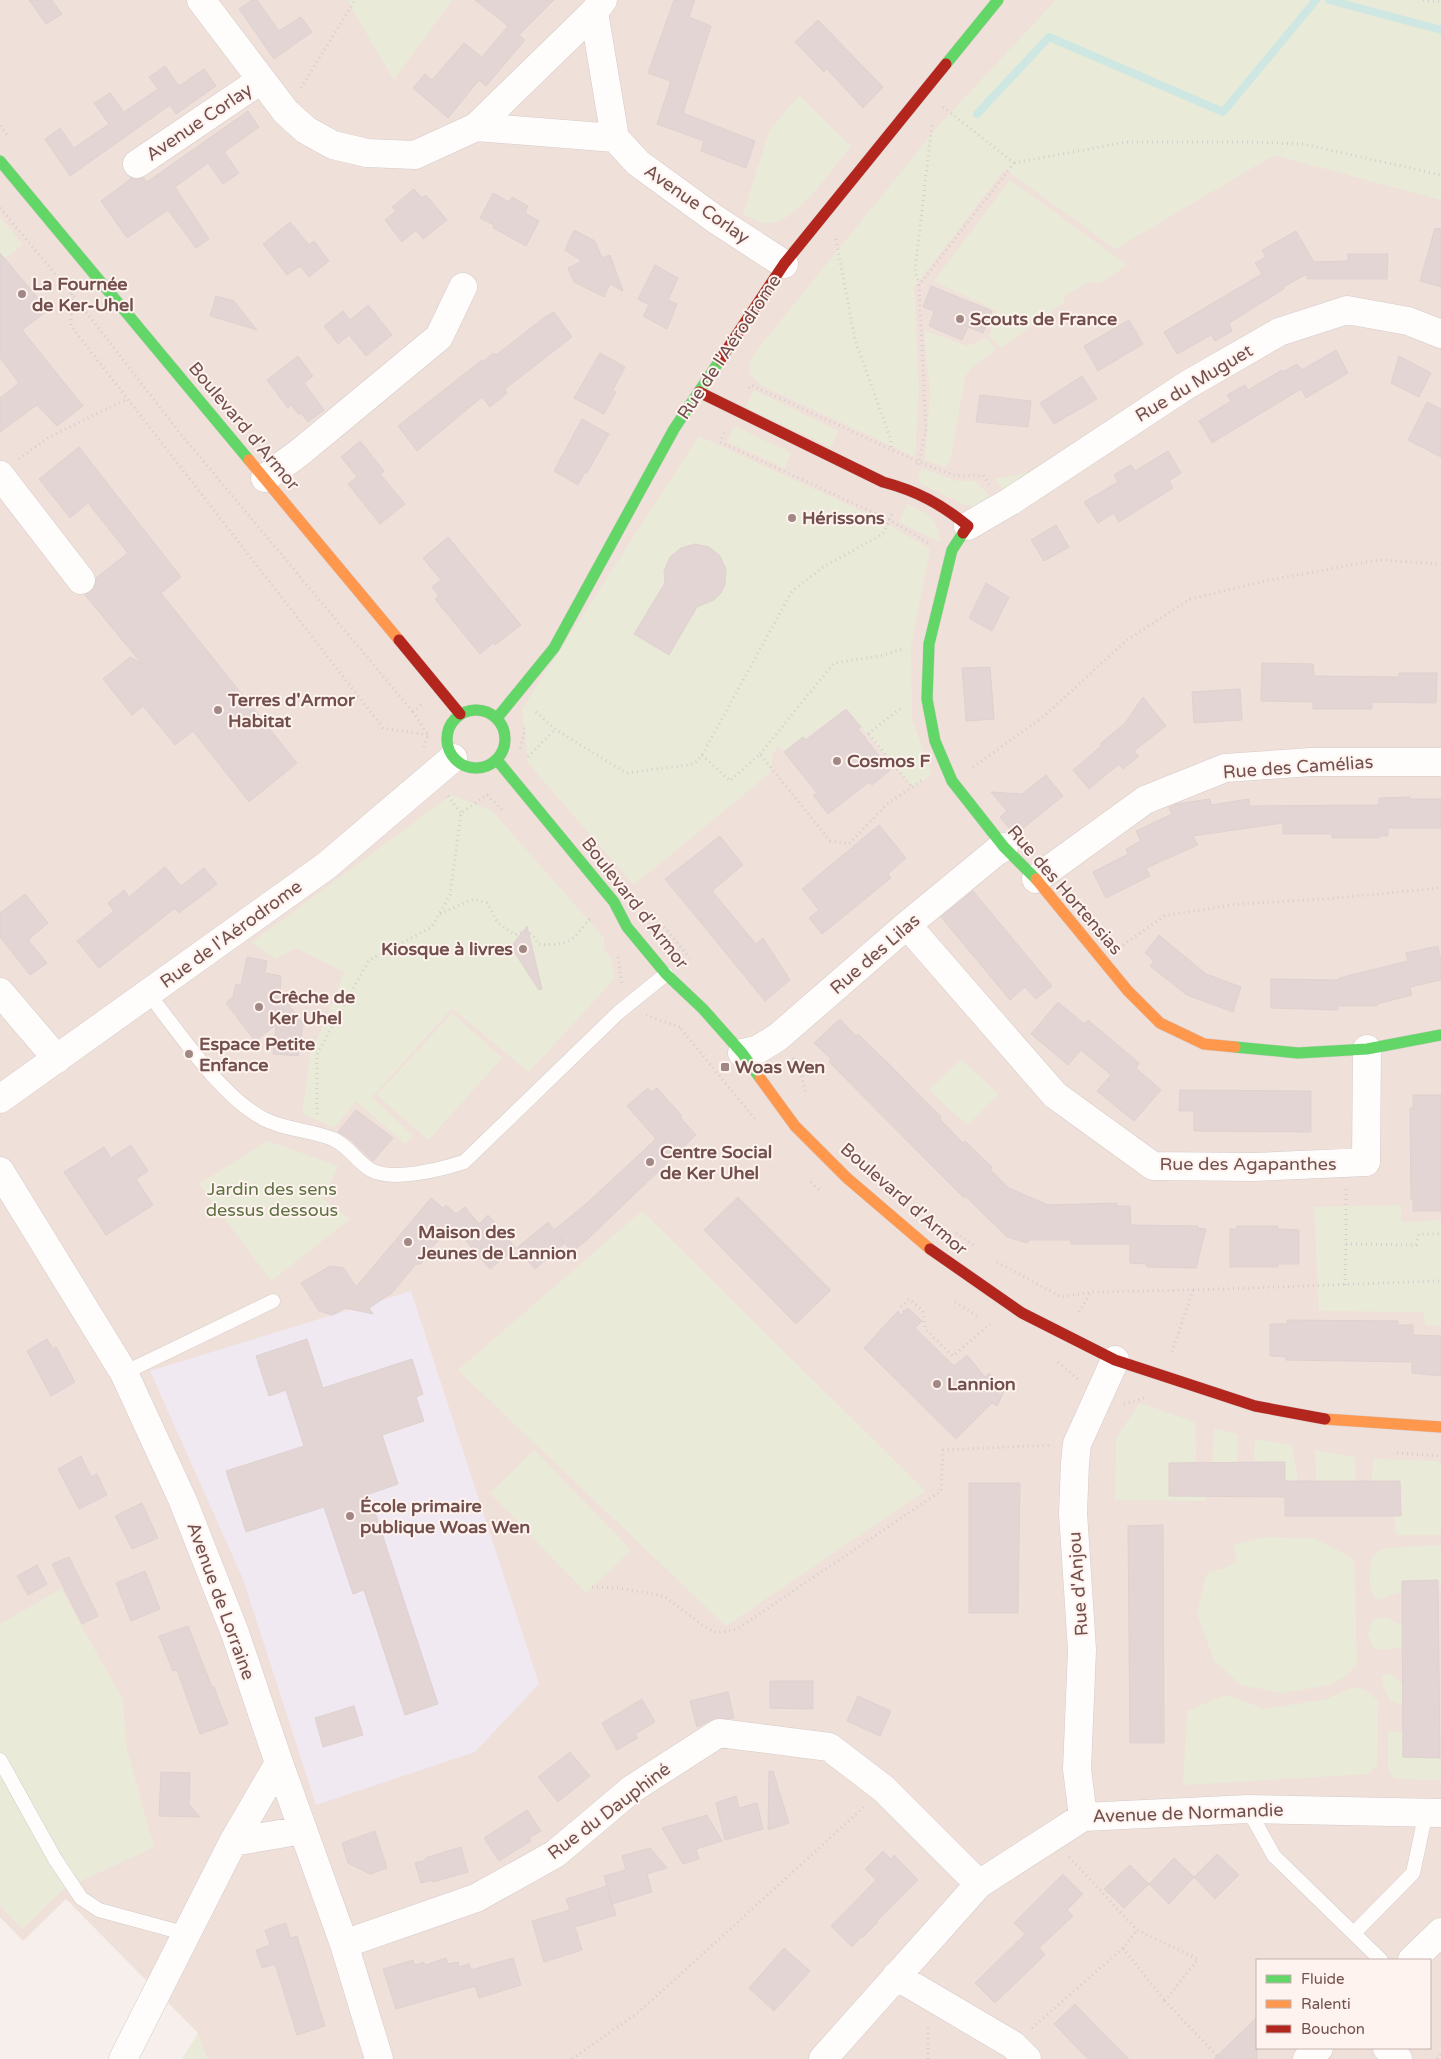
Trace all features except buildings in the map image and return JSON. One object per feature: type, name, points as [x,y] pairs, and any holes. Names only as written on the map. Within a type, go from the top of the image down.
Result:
[{"type":"main road","name":"Rue de l'Aérodrome","points":[[497,718],[554,648],[674,429],[784,264],[998,0]]},
{"type":"main road","name":"Boulevard d'Armor","points":[[0,161],[265,478],[437,689],[460,714]]},
{"type":"main road","points":[[699,392],[883,482],[905,488],[946,508],[968,526]]},
{"type":"main road","name":"Rue des Hortensias","points":[[968,526],[952,550],[929,644],[928,699],[934,741],[952,781],[1004,847],[1036,879],[1102,960],[1160,1023],[1204,1044],[1298,1053],[1367,1049],[1441,1035]]},
{"type":"main road","points":[[469,710],[488,712],[497,718],[505,734],[502,752],[497,760],[489,766],[470,768],[461,765],[453,758],[448,750],[446,740],[452,721],[460,714],[469,710]]},
{"type":"main road","name":"Boulevard d'Armor","points":[[497,760],[614,902],[628,927],[666,974],[702,1009],[742,1053],[795,1126],[847,1178],[910,1233],[949,1263],[1022,1313],[1115,1360],[1255,1406],[1338,1421],[1441,1427]]},
{"type":"street","name":"Avenue Corlay","points":[[200,0],[286,112],[306,130],[333,145],[367,152],[415,155],[476,127],[599,6]]},
{"type":"street","name":"Avenue Corlay","points":[[599,6],[615,138],[638,163],[715,219],[784,264]]},
{"type":"street","name":"Avenue Corlay","points":[[137,164],[261,80]]},
{"type":"street","name":"Avenue Corlay","points":[[476,127],[615,138]]},
{"type":"street","points":[[265,478],[299,453],[439,338],[463,287]]},
{"type":"street","name":"Rue du Muguet","points":[[968,526],[1004,506],[1187,385],[1279,332],[1348,310],[1408,320],[1441,334]]},
{"type":"street","points":[[7,469],[82,580]]},
{"type":"street","name":"Rue de l'Aérodrome","points":[[0,1099],[326,866],[453,758]]},
{"type":"street","name":"Rue des Camélias","points":[[1036,879],[1145,800],[1225,768],[1311,762],[1441,762]]},
{"type":"street","name":"Rue des Lilas","points":[[742,1053],[757,1050],[778,1037],[907,925],[1004,847]]},
{"type":"street","name":"Rue des Agapanthes","points":[[907,925],[1055,1095],[1153,1166],[1255,1168],[1366,1162],[1367,1049]]},
{"type":"street","points":[[0,992],[56,1059]]},
{"type":"street","name":"Avenue de Lorraine","points":[[0,1171],[124,1373],[184,1501],[235,1633],[344,1944],[379,2059]]},
{"type":"street","name":"Rue d'Anjou","points":[[1083,1817],[1077,1769],[1082,1650],[1073,1513],[1077,1444],[1115,1360]]},
{"type":"street","name":"Rue du Dauphiné","points":[[344,1944],[476,1898],[555,1854],[632,1789],[719,1733],[829,1747],[884,1789],[979,1884]]},
{"type":"street","points":[[123,2059],[233,1842],[279,1763]]},
{"type":"street","name":"Avenue de Normandie","points":[[822,2059],[979,1884],[1083,1817],[1248,1809],[1433,1813]]},
{"type":"street","points":[[233,1842],[303,1830]]},
{"type":"street","points":[[1413,1959],[1441,1932]]},
{"type":"street","points":[[896,1976],[1020,2052]]},
{"type":"street","points":[[1308,2059],[1318,2049]]},
{"type":"street","points":[[1388,2049],[1398,2059]]},
{"type":"lane","points":[[148,993],[212,1075],[238,1101],[265,1120],[340,1142],[372,1171],[395,1175],[420,1174],[464,1162],[618,1013],[666,974]]},
{"type":"lane","points":[[124,1373],[273,1301]]},
{"type":"lane","points":[[0,1760],[55,1859],[81,1898],[99,1910],[187,1934]]},
{"type":"lane","points":[[1248,1809],[1274,1856],[1380,1959]]},
{"type":"lane","points":[[1354,1933],[1413,1873],[1433,1813]]},
{"type":"path","points":[[286,112],[356,0]]},
{"type":"path","points":[[1424,0],[1441,2]]},
{"type":"path","points":[[924,92],[1014,163]]},
{"type":"path","points":[[317,1134],[317,1054],[369,960],[432,927],[440,914],[450,895],[461,813],[487,795],[510,775],[555,729],[626,773],[694,764],[702,755],[792,591],[823,567],[883,534],[919,462],[926,429],[919,285],[915,271],[932,121],[940,104]]},
{"type":"path","points":[[919,285],[1014,163],[1126,142],[1252,142],[1303,144],[1441,175]]},
{"type":"path","points":[[829,207],[855,340],[891,440],[891,449]]},
{"type":"path","points":[[0,208],[72,294],[179,432],[413,712]]},
{"type":"path","points":[[72,294],[71,326],[383,728],[428,735]]},
{"type":"path","points":[[930,544],[890,520],[720,442],[751,385],[919,462],[956,476],[983,476],[1004,506]]},
{"type":"path","points":[[7,469],[49,437],[127,398]]},
{"type":"path","points":[[952,781],[1044,717],[1127,640],[1190,599],[1265,581],[1378,560],[1441,564]]},
{"type":"path","points":[[702,755],[730,781],[760,754],[834,664],[880,656],[929,644]]},
{"type":"path","points":[[864,737],[908,702],[928,699]]},
{"type":"path","points":[[869,734],[912,787]]},
{"type":"path","points":[[760,754],[830,842],[849,844],[887,804],[945,765]]},
{"type":"path","points":[[487,795],[507,816]]},
{"type":"path","points":[[1102,960],[1164,916],[1238,904],[1324,899],[1441,888]]},
{"type":"path","points":[[440,914],[473,898],[487,903],[498,923],[514,935],[521,932],[529,932],[537,944],[558,945],[573,938],[592,916]]},
{"type":"path","points":[[586,909],[598,924]]},
{"type":"path","points":[[618,955],[620,983],[646,1014],[681,1029],[702,1009]]},
{"type":"path","points":[[778,1037],[799,1066],[807,1098]]},
{"type":"path","points":[[1345,1285],[1346,1163]]},
{"type":"path","points":[[949,1227],[979,1249]]},
{"type":"path","points":[[1346,1244],[1416,1245],[1419,1234],[1441,1234]]},
{"type":"path","points":[[994,1260],[1061,1297],[1091,1292],[1441,1281]]},
{"type":"path","points":[[1164,1376],[1193,1290]]},
{"type":"path","points":[[1066,1335],[1091,1292]]},
{"type":"path","points":[[904,1311],[901,1307],[909,1299],[922,1311],[925,1329],[952,1356],[990,1324]]},
{"type":"path","points":[[592,1587],[618,1588],[664,1596],[705,1627],[717,1633],[737,1629],[941,1491],[943,1450],[1077,1444]]},
{"type":"path","points":[[572,2059],[639,2012],[884,1789]]},
{"type":"path","points":[[1050,1837],[1137,1930],[1198,1959],[1165,2000]]},
{"type":"path","points":[[1020,2052],[1123,1948],[1137,1930]]},
{"type":"path","points":[[1123,1948],[1165,2000],[1220,2059]]},
{"type":"path","points":[[928,2059],[929,1997]]},
{"type":"path","points":[[1437,2059],[1441,2053]]},
{"type":"shaded area","points":[[0,0],[1441,0],[1441,2059],[207,2059],[197,2032],[66,1899],[23,1941],[0,1917]]},
{"type":"shaded area","name":"École primaire publique Woas Wen","points":[[411,1291],[539,1684],[475,1752],[316,1805],[243,1579],[150,1371]]},
{"type":"green space","points":[[347,0],[452,0],[394,80]]},
{"type":"green space","points":[[1056,0],[1441,0],[1441,200],[1274,155],[1115,249],[1005,169],[914,287],[919,387],[915,457],[761,385],[751,375],[749,364],[756,351],[941,123]]},
{"type":"green space","points":[[799,96],[851,146],[815,191],[794,212],[772,223],[761,222],[743,214],[770,129]]},
{"type":"green space","points":[[1010,180],[1127,265],[1099,284],[1090,281],[1065,295],[1063,303],[1001,348],[989,336],[997,311],[934,281]]},
{"type":"green space","points":[[0,217],[23,245],[0,262]]},
{"type":"green space","points":[[924,330],[967,346],[987,338],[996,349],[971,368],[965,377],[950,461],[945,467],[925,460],[930,394]]},
{"type":"green space","points":[[754,390],[838,431],[831,447],[745,407]]},
{"type":"green space","points":[[734,426],[791,453],[785,468],[727,442]]},
{"type":"green space","points":[[699,436],[881,520],[930,549],[911,647],[912,719],[932,774],[912,787],[846,709],[785,752],[778,746],[773,753],[770,773],[634,885],[528,763],[522,709]]},
{"type":"green space","points":[[921,468],[956,481],[976,481],[989,496],[988,502],[983,506],[965,505],[921,484],[918,479]]},
{"type":"green space","points":[[1035,471],[1004,492],[995,479]]},
{"type":"green space","points":[[907,504],[931,518],[937,527],[941,543],[899,522]]},
{"type":"green space","points":[[451,795],[491,810],[604,938],[604,949],[611,959],[615,978],[529,1072],[452,1008],[372,1097],[413,1136],[405,1144],[356,1101],[334,1128],[302,1113],[311,1052],[344,972],[296,948],[276,959],[251,943]]},
{"type":"green space","points":[[452,1013],[502,1058],[428,1140],[377,1095]]},
{"type":"green space","points":[[961,1059],[998,1094],[967,1125],[929,1090]]},
{"type":"green space","name":"Jardin des sens dessus dessous","points":[[268,1141],[338,1166],[323,1199],[350,1219],[271,1281],[199,1184]]},
{"type":"green space","points":[[1401,1205],[1401,1222],[1441,1220],[1441,1325],[1425,1325],[1424,1312],[1319,1311],[1314,1207]]},
{"type":"green space","points":[[642,1211],[925,1491],[726,1626],[458,1370]]},
{"type":"green space","points":[[1140,1403],[1195,1422],[1196,1462],[1169,1463],[1169,1496],[1206,1497],[1205,1501],[1115,1500],[1116,1438]]},
{"type":"green space","points":[[1214,1429],[1238,1434],[1237,1462],[1212,1462]]},
{"type":"green space","points":[[1255,1439],[1292,1445],[1298,1481],[1285,1481],[1285,1462],[1254,1461]]},
{"type":"green space","points":[[534,1450],[631,1550],[586,1593],[490,1493]]},
{"type":"green space","points":[[1315,1450],[1355,1457],[1355,1481],[1316,1481]]},
{"type":"green space","points":[[1373,1459],[1437,1461],[1441,1464],[1441,1535],[1396,1535],[1394,1516],[1401,1516],[1400,1481],[1372,1481]]},
{"type":"green space","points":[[1265,1537],[1316,1539],[1354,1561],[1357,1664],[1346,1676],[1329,1685],[1282,1693],[1241,1685],[1214,1660],[1197,1614],[1205,1579],[1209,1572],[1223,1569],[1237,1561],[1233,1545]]},
{"type":"green space","points":[[1441,1545],[1441,1589],[1438,1589],[1438,1580],[1403,1581],[1402,1592],[1378,1600],[1374,1596],[1370,1586],[1371,1558],[1378,1552],[1386,1548]]},
{"type":"green space","points":[[61,1589],[123,1700],[126,1746],[154,1847],[64,1889],[22,1929],[0,1905],[0,1624]]},
{"type":"green space","points":[[1384,1617],[1402,1625],[1402,1647],[1385,1650],[1373,1648],[1368,1634],[1372,1620]]},
{"type":"green space","points":[[1382,1675],[1393,1676],[1403,1684],[1403,1705],[1390,1701],[1383,1686]]},
{"type":"green space","points":[[1353,1687],[1366,1690],[1378,1701],[1377,1766],[1368,1774],[1183,1785],[1187,1711],[1226,1695],[1265,1709],[1327,1699]]},
{"type":"green space","points":[[1440,1721],[1441,1780],[1399,1779],[1392,1777],[1388,1767],[1388,1731],[1403,1733],[1403,1757],[1440,1758]]},
{"type":"green space","points":[[198,2033],[207,2059],[182,2059]]},
{"type":"waterway","points":[[977,114],[1049,37],[1223,112],[1316,0]]},
{"type":"waterway","points":[[1329,0],[1441,30]]},
{"type":"traffic: fast","points":[[946,64],[998,0]]},
{"type":"traffic: fast","points":[[0,161],[249,460]]},
{"type":"traffic: fast","points":[[497,718],[554,648],[674,429],[720,360]]},
{"type":"traffic: fast","points":[[963,533],[952,550],[929,644],[927,699],[935,741],[952,781],[1004,847],[1036,879]]},
{"type":"traffic: fast","points":[[470,710],[482,710],[497,718],[505,733],[505,739],[505,745],[497,760],[482,768],[470,768],[455,760],[447,745],[447,733],[455,718],[470,710]]},
{"type":"traffic: fast","points":[[497,760],[614,902],[627,927],[666,974],[703,1009],[742,1053],[760,1078]]},
{"type":"traffic: fast","points":[[1235,1047],[1298,1053],[1367,1049],[1441,1035]]},
{"type":"traffic: slow","points":[[249,460],[399,640]]},
{"type":"traffic: slow","points":[[1036,879],[1128,991],[1160,1023],[1204,1044],[1235,1047]]},
{"type":"traffic: slow","points":[[760,1078],[795,1126],[847,1178],[930,1249]]},
{"type":"traffic: slow","points":[[1325,1419],[1441,1427]]},
{"type":"traffic: jam","points":[[720,360],[784,264],[946,64]]},
{"type":"traffic: jam","points":[[699,392],[883,482],[928,499],[968,526],[963,533]]},
{"type":"traffic: jam","points":[[399,640],[460,714]]},
{"type":"traffic: jam","points":[[930,1249],[1022,1313],[1115,1360],[1255,1406],[1325,1419]]},
{"type":"place","name":"La Fournée de Ker-Uhel","points":[[22,294]]},
{"type":"place","name":"Scouts de France","points":[[960,319]]},
{"type":"place","name":"Hérissons","points":[[792,518]]},
{"type":"place","name":"Terres d'Armor Habitat","points":[[218,710]]},
{"type":"place","name":"Cosmos F","points":[[837,761]]},
{"type":"place","name":"Kiosque à livres","points":[[523,949]]},
{"type":"place","name":"Crêche de Ker Uhel","points":[[259,1007]]},
{"type":"place","name":"Espace Petite Enfance","points":[[189,1054]]},
{"type":"place","name":"Woas Wen","points":[[725,1067]]},
{"type":"place","name":"Centre Social de Ker Uhel","points":[[650,1162]]},
{"type":"place","name":"Maison des Jeunes de Lannion","points":[[408,1242]]},
{"type":"place","name":"Lannion","points":[[937,1384]]},
{"type":"place","name":"École primaire publique Woas Wen","points":[[350,1516]]}]
